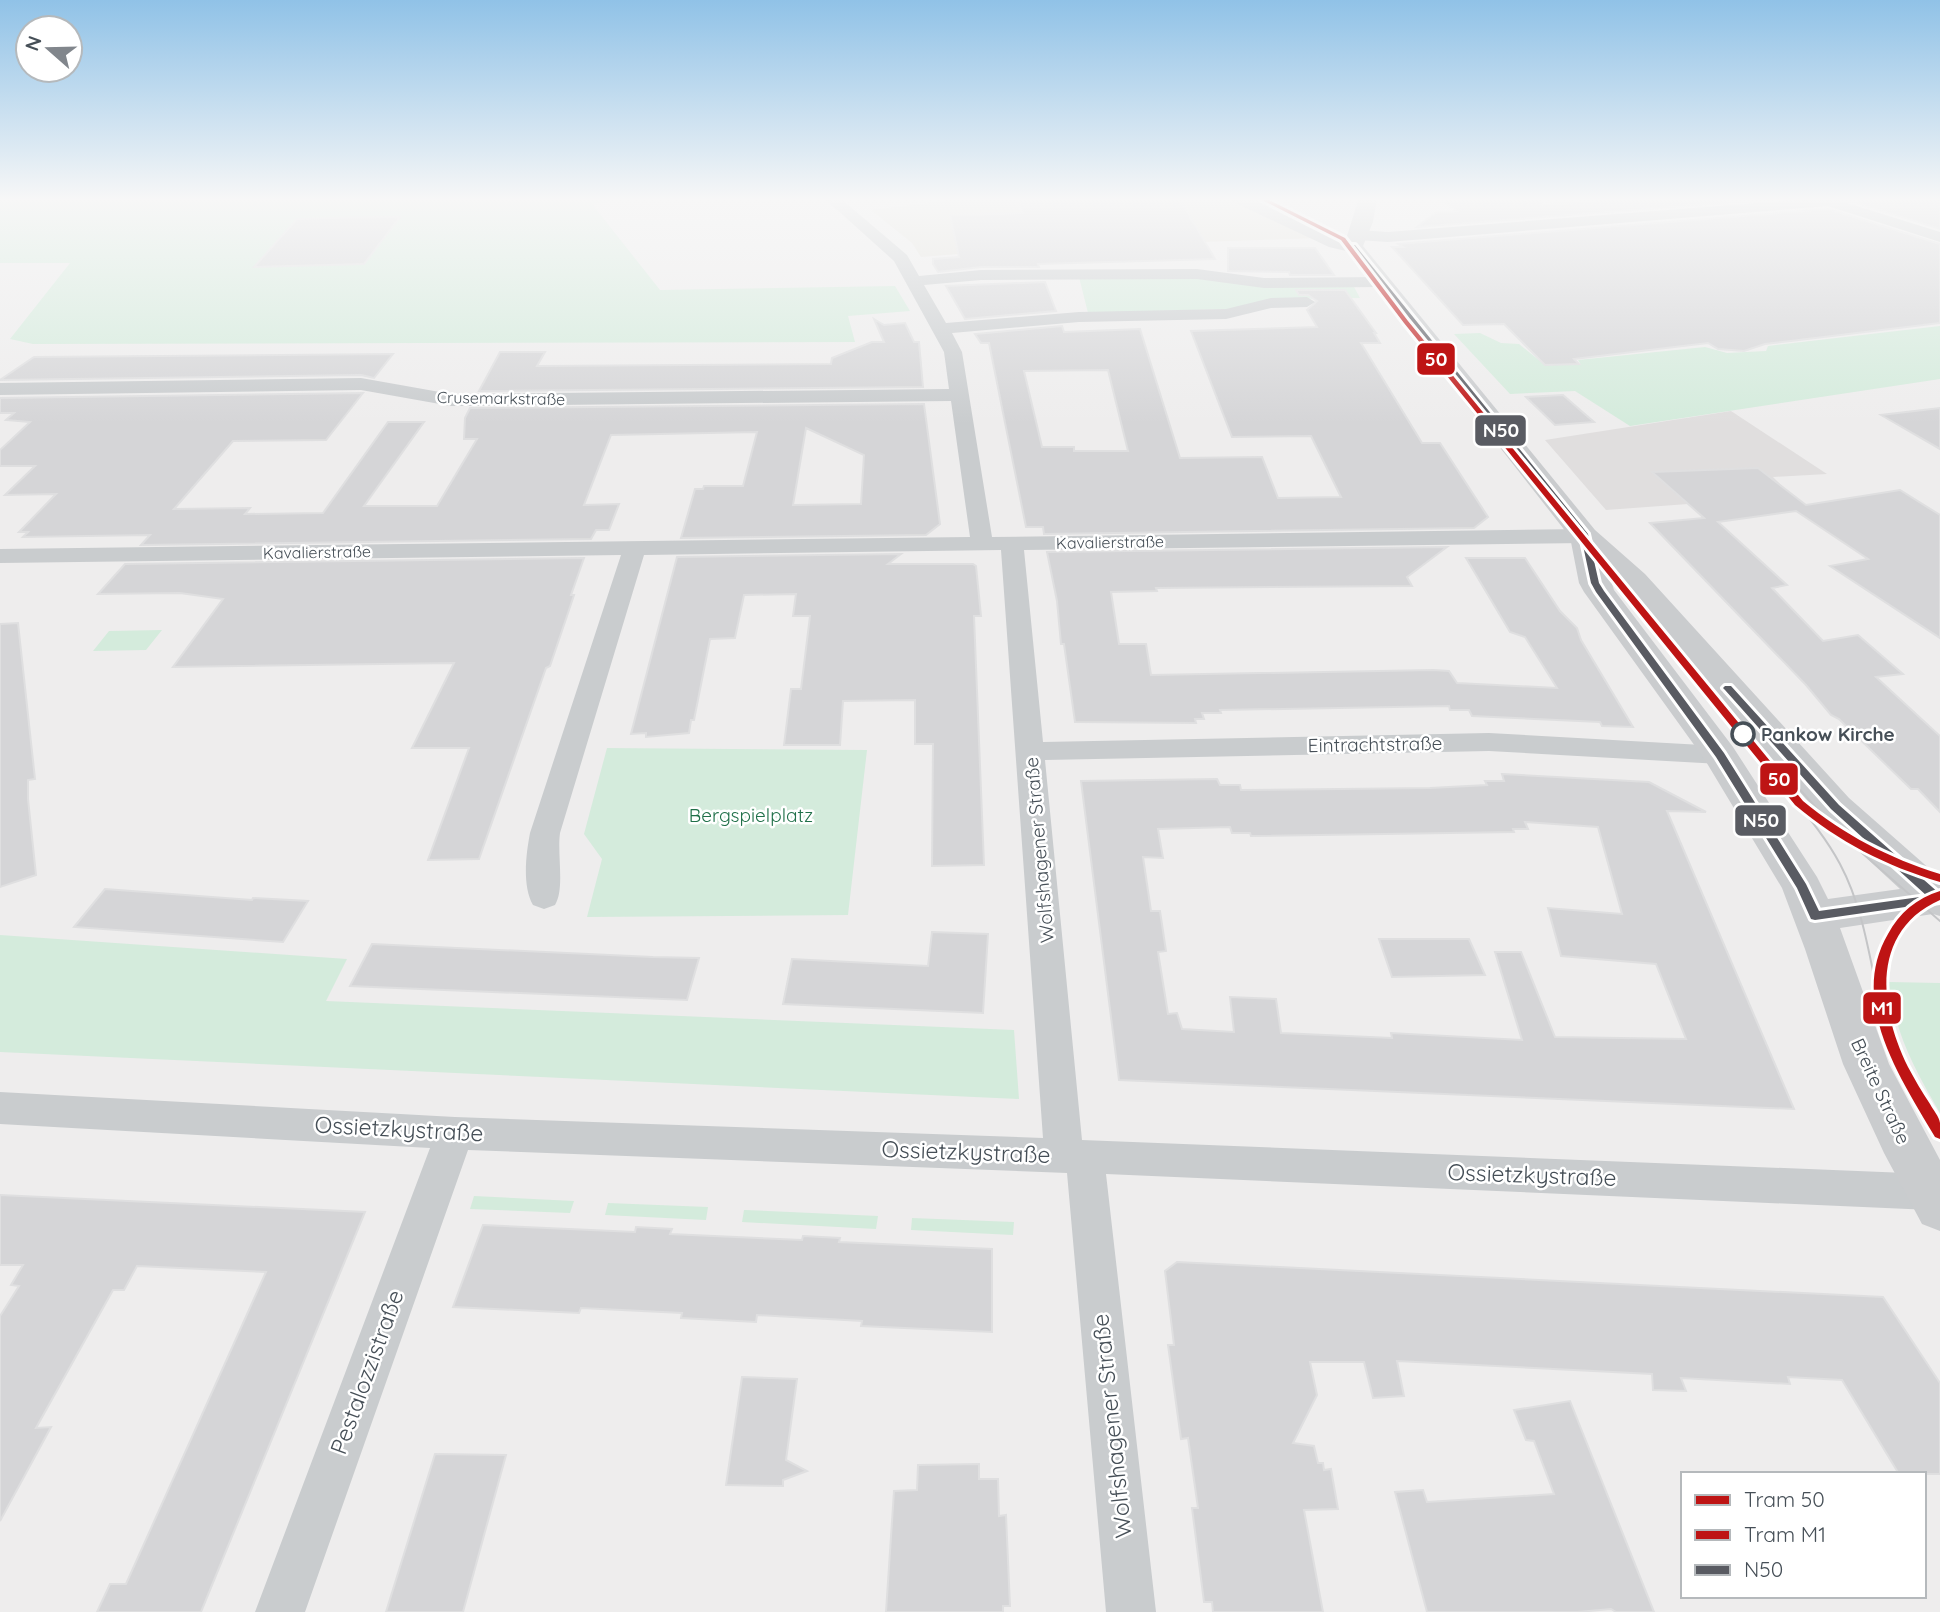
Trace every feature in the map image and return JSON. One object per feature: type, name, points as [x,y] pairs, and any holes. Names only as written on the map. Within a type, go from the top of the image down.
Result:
[{"type":"main road","name":"Breite Straße","points":[[1372,273],[1382,295],[1585,536],[1634,581],[1835,807],[1939,899]]},
{"type":"main road","name":"Breite Straße","points":[[1585,536],[1595,583],[1720,755],[1802,887],[1815,916],[1871,1074],[1936,1200]]},
{"type":"main road","points":[[1815,916],[1939,899]]},
{"type":"street","points":[[909,273],[953,352],[982,543]]},
{"type":"street","points":[[942,329],[1074,296],[1204,274],[1382,295]]},
{"type":"street","points":[[915,281],[982,275],[1074,296],[1213,315],[1271,303],[1328,302]]},
{"type":"street","name":"Crusemarkstraße","points":[[0,388],[361,384],[451,400],[960,396]]},
{"type":"street","name":"Kavalierstraße","points":[[0,555],[1585,536]]},
{"type":"street","name":"Wolfshagener Straße","points":[[1012,543],[1030,751],[1074,1156],[1131,1612]]},
{"type":"street","points":[[544,897],[542,853],[545,833],[635,547]]},
{"type":"street","name":"Eintrachtstraße","points":[[1030,751],[1489,743],[1720,755]]},
{"type":"street","name":"Ossietzkystraße","points":[[0,1108],[455,1133],[1074,1156],[1936,1200]]},
{"type":"street","name":"Pestalozzistraße","points":[[280,1612],[455,1133]]},
{"type":"shaded area","points":[[1731,411],[1827,474],[1773,477],[1786,490],[1681,498],[1688,504],[1606,510],[1545,440]]},
{"type":"green space","points":[[62,273],[647,273],[660,290],[895,286],[910,311],[848,316],[855,342],[33,344],[10,339]]},
{"type":"green space","points":[[1198,276],[1353,285],[1360,298],[1282,299],[1227,309],[1088,313],[1079,277]]},
{"type":"green space","points":[[1940,326],[1940,379],[1630,426],[1575,391],[1510,394],[1454,334],[1480,333],[1501,343],[1519,344],[1545,365],[1581,365],[1578,360],[1705,347],[1727,353],[1766,351],[1768,346]]},
{"type":"green space","points":[[162,630],[146,650],[93,651],[109,631]]},
{"type":"green space","name":"Bergspielplatz","points":[[607,748],[867,750],[848,915],[587,917],[602,859],[584,834]]},
{"type":"green space","points":[[0,935],[347,959],[326,1001],[1014,1030],[1019,1099],[0,1052]]},
{"type":"green space","points":[[1889,982],[1940,983],[1940,1113],[1907,1050],[1896,1018]]},
{"type":"green space","points":[[474,1196],[574,1201],[570,1213],[470,1209]]},
{"type":"green space","points":[[608,1203],[708,1207],[706,1220],[605,1215]]},
{"type":"green space","points":[[744,1210],[878,1216],[876,1229],[742,1222]]},
{"type":"green space","points":[[912,1218],[1014,1222],[1013,1235],[911,1230]]},
{"type":"building","points":[[1289,273],[1334,275],[1290,275]]},
{"type":"building","points":[[1416,273],[1940,273],[1940,323],[1765,344],[1744,351],[1718,349],[1708,343],[1574,359],[1579,364],[1545,365],[1504,324],[1463,325]]},
{"type":"building","points":[[1045,282],[1056,311],[965,319],[946,286]]},
{"type":"building","points":[[1296,290],[1345,290],[1376,333],[1380,343],[1361,343],[1422,443],[1440,443],[1488,517],[1474,528],[1044,534],[1043,527],[1026,527],[989,343],[981,343],[975,334],[1062,326],[1064,332],[1140,329],[1180,458],[1262,457],[1278,498],[1341,497],[1311,436],[1232,437],[1191,331],[1317,327],[1307,310],[1317,301],[1308,295],[1299,295]],"holes":[[[1108,370],[1128,451],[1074,451],[1074,447],[1042,447],[1024,371]]]},
{"type":"building","points":[[874,319],[884,325],[905,323],[914,342],[919,342],[923,387],[479,391],[500,352],[545,352],[537,366],[831,364],[832,358],[872,342],[884,342]]},
{"type":"building","points":[[393,354],[374,378],[361,375],[0,380],[34,357]]},
{"type":"building","points":[[363,393],[326,440],[233,441],[174,509],[250,508],[245,514],[323,513],[388,422],[424,422],[364,506],[437,506],[477,439],[464,439],[465,418],[470,408],[924,404],[940,524],[926,535],[681,538],[695,489],[703,489],[704,486],[743,486],[757,432],[611,435],[584,505],[619,504],[609,530],[596,530],[591,539],[141,545],[150,535],[23,537],[28,532],[19,532],[56,494],[5,495],[35,466],[0,466],[0,450],[30,422],[6,420],[14,413],[0,413],[0,398]],"holes":[[[806,428],[864,455],[861,504],[793,505]]]},
{"type":"building","points":[[1563,395],[1594,422],[1555,425],[1526,397]]},
{"type":"building","points":[[1940,408],[1940,449],[1881,415]]},
{"type":"building","points":[[1758,468],[1806,505],[1900,490],[1940,515],[1940,638],[1830,566],[1868,559],[1796,511],[1718,522],[1787,585],[1772,588],[1823,641],[1858,635],[1903,674],[1876,677],[1940,736],[1940,812],[1918,789],[1911,789],[1839,719],[1831,715],[1806,685],[1650,523],[1704,518],[1652,472]]},
{"type":"building","points":[[1447,547],[1407,577],[1412,586],[1156,588],[1157,591],[1111,592],[1119,644],[1146,644],[1151,675],[1433,670],[1449,671],[1457,683],[1557,688],[1525,637],[1510,632],[1466,558],[1525,558],[1560,611],[1577,628],[1581,640],[1633,727],[1602,726],[1600,722],[1472,716],[1469,710],[1450,710],[1449,706],[1220,710],[1221,713],[1202,713],[1204,719],[1195,719],[1196,723],[1075,722],[1047,552]]},
{"type":"building","points":[[901,554],[888,564],[976,566],[981,616],[974,616],[984,865],[932,866],[933,744],[915,744],[915,700],[843,701],[840,745],[784,745],[791,689],[801,689],[810,616],[793,616],[796,594],[744,595],[735,638],[710,639],[689,733],[646,737],[646,733],[631,734],[677,557]]},
{"type":"building","points":[[584,558],[550,666],[546,668],[479,859],[428,860],[469,748],[412,748],[454,663],[173,667],[223,599],[180,593],[98,594],[125,564]]},
{"type":"building","points":[[18,623],[35,779],[28,780],[28,799],[36,875],[0,887],[0,624]]},
{"type":"building","points":[[1502,774],[1649,782],[1706,812],[1667,811],[1794,1109],[1119,1080],[1081,781],[1217,779],[1220,785],[1240,785],[1241,790],[1430,788],[1487,785],[1485,781],[1504,781]],"holes":[[[1525,822],[1598,827],[1622,914],[1548,908],[1561,956],[1656,964],[1686,1039],[1555,1037],[1521,952],[1495,952],[1522,1040],[1391,1033],[1392,1038],[1281,1033],[1276,999],[1230,997],[1234,1032],[1182,1029],[1177,1013],[1168,1014],[1158,952],[1166,951],[1160,911],[1151,911],[1143,857],[1163,858],[1158,829],[1230,827],[1232,833],[1250,833],[1251,836],[1514,832],[1513,829],[1528,829]]]},
{"type":"building","points":[[105,889],[252,900],[308,901],[283,942],[74,927]]},
{"type":"building","points":[[932,932],[988,934],[983,1013],[783,1004],[792,959],[928,966]]},
{"type":"building","points":[[1379,939],[1469,939],[1485,975],[1392,977]]},
{"type":"building","points":[[372,944],[699,958],[687,1000],[350,986]]},
{"type":"building","points":[[0,1195],[365,1212],[201,1612],[97,1612],[110,1584],[126,1584],[266,1272],[137,1266],[124,1290],[113,1290],[36,1428],[51,1427],[0,1521],[0,1316],[19,1286],[11,1285],[23,1265],[0,1265]]},
{"type":"building","points":[[483,1225],[635,1232],[636,1227],[672,1229],[670,1234],[802,1240],[803,1236],[840,1238],[839,1242],[992,1249],[992,1332],[861,1326],[862,1321],[757,1315],[756,1322],[681,1318],[682,1313],[581,1308],[579,1313],[453,1307]]},
{"type":"building","points":[[1177,1262],[1883,1297],[1940,1383],[1940,1474],[1898,1472],[1842,1380],[1788,1377],[1790,1384],[1681,1378],[1686,1391],[1653,1390],[1652,1374],[1397,1361],[1404,1396],[1373,1398],[1364,1362],[1310,1362],[1317,1395],[1293,1443],[1314,1446],[1318,1463],[1323,1463],[1324,1470],[1331,1469],[1338,1509],[1304,1510],[1323,1612],[1213,1612],[1212,1602],[1204,1602],[1192,1508],[1198,1508],[1188,1438],[1181,1439],[1168,1345],[1174,1345],[1165,1271]]},
{"type":"building","points":[[742,1377],[797,1379],[786,1460],[807,1471],[783,1480],[783,1486],[726,1485]]},
{"type":"building","points":[[1570,1401],[1654,1612],[1616,1612],[1611,1609],[1578,1612],[1427,1612],[1395,1492],[1423,1490],[1427,1502],[1554,1494],[1534,1441],[1526,1440],[1514,1410]]},
{"type":"building","points":[[435,1454],[506,1455],[463,1612],[386,1612]]},
{"type":"building","points":[[979,1464],[979,1479],[998,1479],[999,1516],[1006,1515],[1010,1606],[1003,1606],[1003,1612],[886,1612],[894,1491],[917,1490],[918,1465]]},
{"type":"tram line","name":"50","points":[[1369,273],[1799,803],[1831,828],[1865,849],[1940,878]]},
{"type":"tram line","points":[[1776,777],[1826,841],[1848,881],[1865,936],[1881,1010]]},
{"type":"tram line","points":[[1794,783],[1837,831],[1940,921]]},
{"type":"tram line","name":"M1","points":[[1940,895],[1915,909],[1896,930],[1887,947],[1881,971],[1880,996],[1884,1020],[1902,1068],[1940,1133]]},
{"type":"transit line","name":"N50","points":[[1375,273],[1585,536],[1595,583],[1600,592],[1720,755],[1802,887],[1815,916],[1940,898]]},
{"type":"transit line","name":"N50","points":[[1728,688],[1835,807],[1938,899]]},
{"type":"place","name":"Pankow Kirche","points":[[1743,734]]}]
